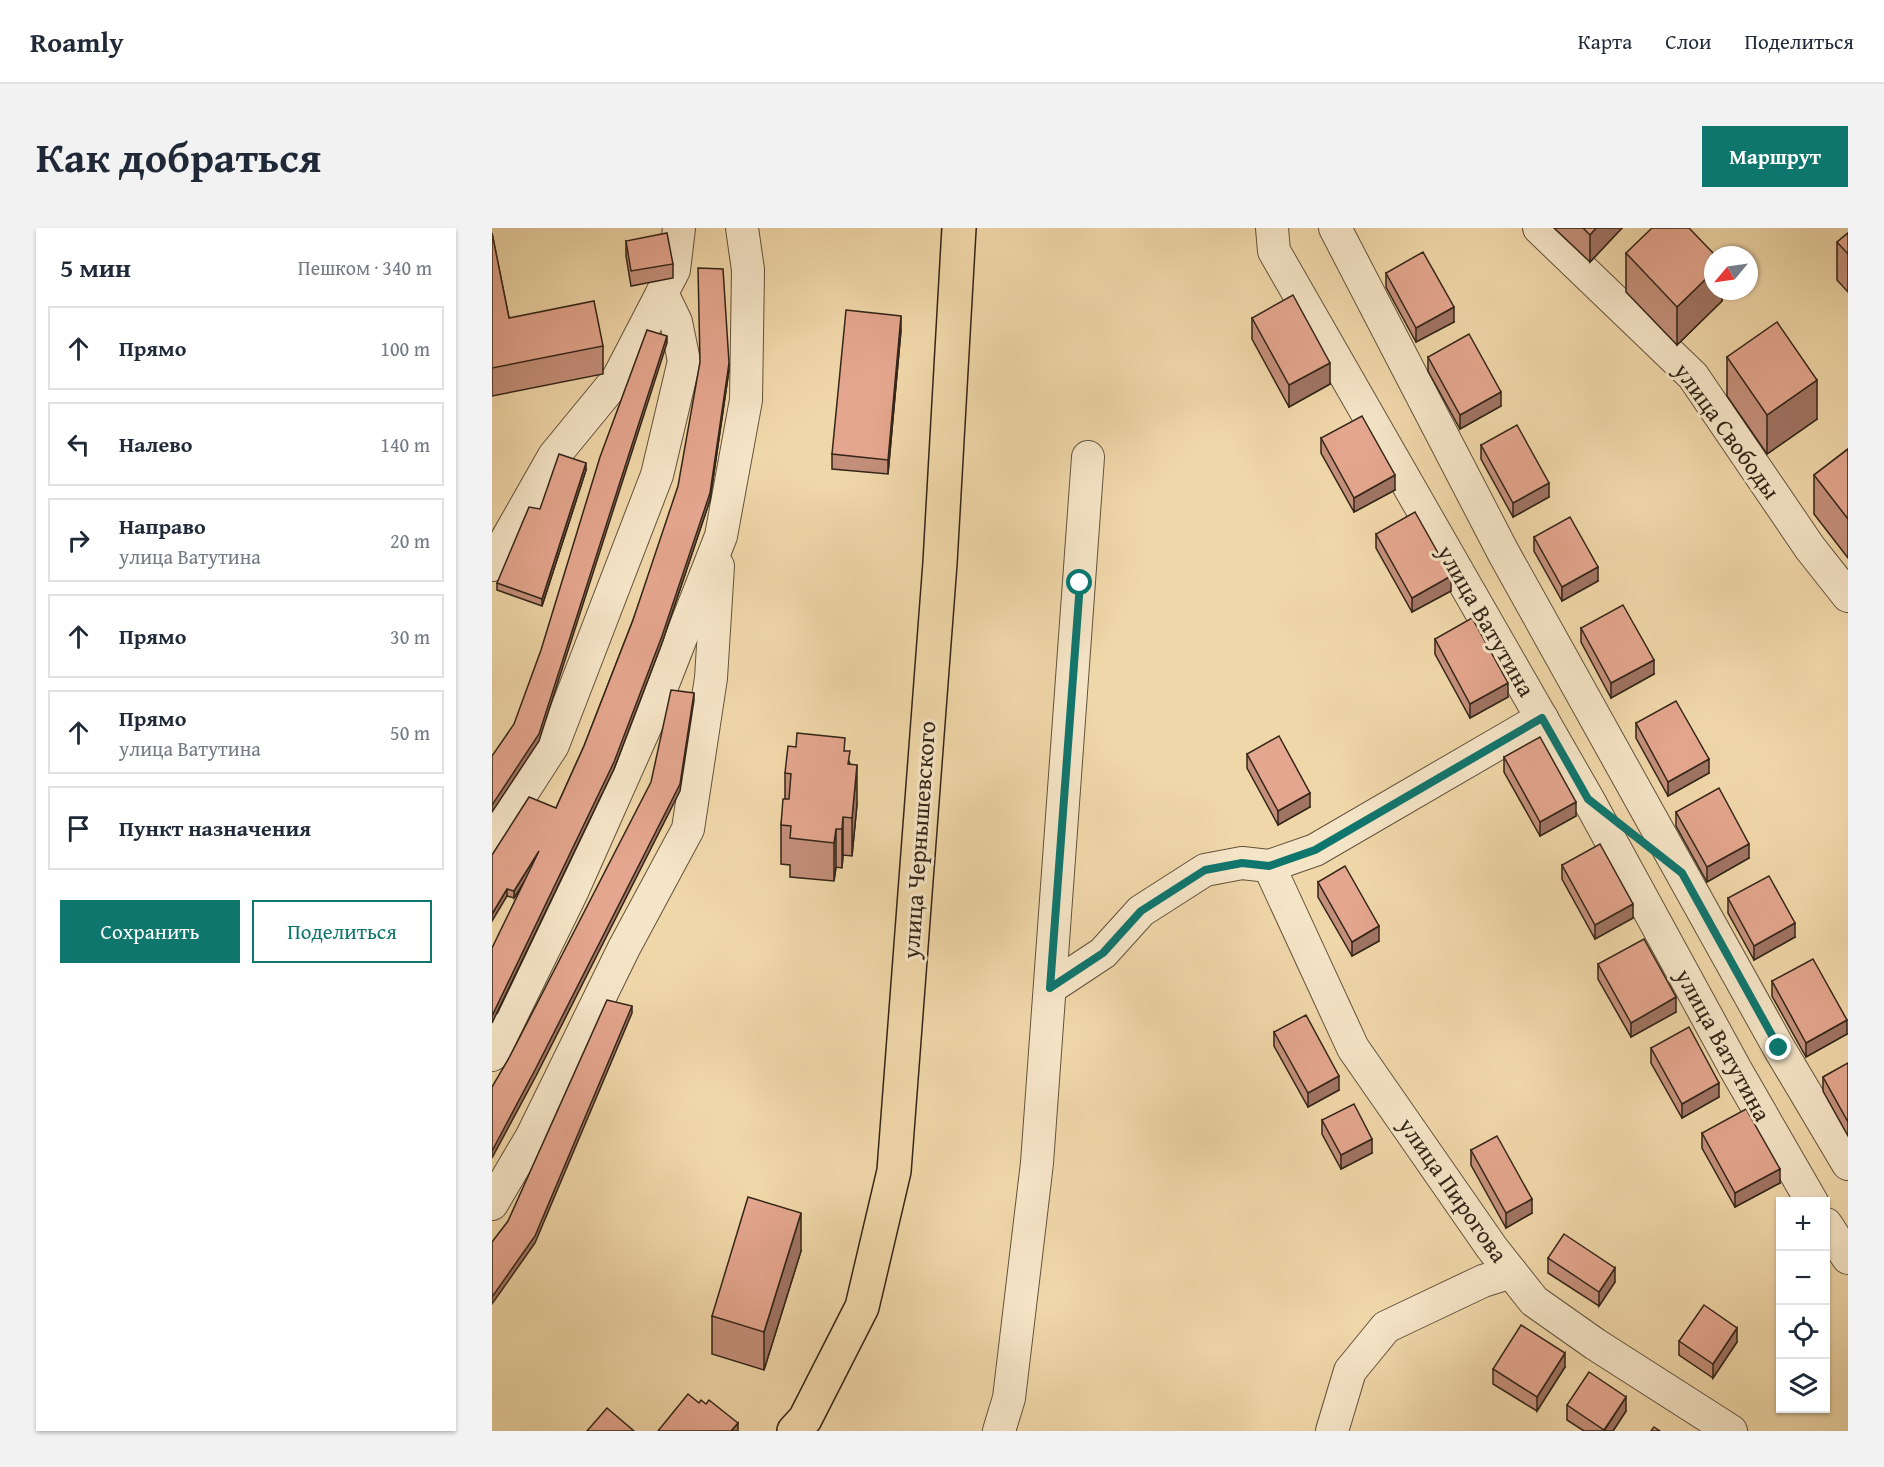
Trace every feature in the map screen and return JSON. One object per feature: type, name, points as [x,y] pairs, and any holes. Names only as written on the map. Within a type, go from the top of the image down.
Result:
[{"type":"main road","name":"улица Чернышевского","points":[[795,1431],[805,1419],[862,1307],[894,1171],[940,563],[959,228]]},
{"type":"street","points":[[492,565],[554,456],[618,378],[674,270],[679,228]]},
{"type":"street","points":[[492,1204],[532,1136],[624,948],[688,828],[711,678],[721,536],[746,400],[748,270],[742,228]]},
{"type":"street","name":"улица Ватутина","points":[[1272,228],[1274,251],[1588,799],[1736,1070],[1809,1197]]},
{"type":"street","name":"улица Ватутина","points":[[1335,228],[1503,552],[1779,1048],[1848,1164]]},
{"type":"street","name":"улица Свободы","points":[[1539,228],[1693,376],[1810,548],[1848,596]]},
{"type":"street","points":[[492,840],[553,745],[657,475],[684,361],[676,322],[662,293]]},
{"type":"street","points":[[999,1431],[1009,1398],[1036,1175],[1088,458]]},
{"type":"street","points":[[492,1055],[572,892],[652,712],[721,536]]},
{"type":"street","points":[[1050,988],[1103,953],[1141,911],[1205,870],[1242,863],[1269,866],[1315,850],[1542,718]]},
{"type":"street","points":[[1588,799],[1682,873]]},
{"type":"street","name":"улица Пирогова","points":[[1269,866],[1353,1048],[1492,1248],[1534,1301],[1595,1344],[1731,1431]]},
{"type":"street","points":[[1830,1230],[1848,1258]]},
{"type":"street","points":[[1332,1431],[1350,1371],[1386,1327],[1483,1281],[1511,1272]]},
{"type":"building","points":[[1583,228],[1596,228],[1590,235]]},
{"type":"building","points":[[1652,228],[1689,228],[1706,246],[1704,246],[1704,281],[1677,307],[1626,253]]},
{"type":"building","points":[[492,233],[509,318],[594,301],[603,346],[492,368]]},
{"type":"building","points":[[667,233],[673,264],[631,271],[626,241]]},
{"type":"building","points":[[1848,233],[1848,254],[1837,242]]},
{"type":"building","points":[[1423,252],[1454,307],[1416,328],[1386,273]]},
{"type":"building","points":[[698,268],[723,269],[729,363],[710,493],[662,636],[614,762],[492,1016],[492,948],[539,851],[514,891],[507,889],[492,914],[492,855],[529,797],[556,808],[584,746],[633,620],[678,486],[700,362]]},
{"type":"building","points":[[1293,295],[1330,363],[1289,385],[1252,318]]},
{"type":"building","points":[[846,310],[901,316],[888,460],[832,454]]},
{"type":"building","points":[[1777,322],[1817,380],[1767,415],[1727,357]]},
{"type":"building","points":[[647,330],[667,336],[539,734],[492,805],[492,756],[514,724],[541,650],[600,457]]},
{"type":"building","points":[[1469,334],[1501,392],[1460,415],[1428,357]]},
{"type":"building","points":[[1362,416],[1395,475],[1354,498],[1321,438]]},
{"type":"building","points":[[1517,425],[1549,483],[1513,503],[1481,445]]},
{"type":"building","points":[[1848,449],[1848,519],[1814,475]]},
{"type":"building","points":[[559,454],[586,463],[542,599],[497,583],[529,507],[540,509]]},
{"type":"building","points":[[1415,512],[1451,576],[1412,598],[1376,534]]},
{"type":"building","points":[[1570,517],[1598,567],[1562,587],[1534,537]]},
{"type":"building","points":[[1623,605],[1654,660],[1611,683],[1581,628]]},
{"type":"building","points":[[1472,618],[1508,683],[1470,704],[1435,639]]},
{"type":"building","points":[[671,690],[694,693],[680,784],[492,1151],[492,1087],[651,782]]},
{"type":"building","points":[[1676,701],[1709,759],[1668,782],[1636,723]]},
{"type":"building","points":[[797,733],[845,738],[844,751],[850,751],[848,764],[857,765],[852,818],[843,817],[842,829],[836,829],[834,843],[790,838],[791,826],[781,825],[783,799],[789,799],[791,774],[785,773],[788,746],[796,747]]},
{"type":"building","points":[[1279,736],[1310,793],[1278,811],[1247,754]]},
{"type":"building","points":[[1540,737],[1576,802],[1540,822],[1504,757]]},
{"type":"building","points":[[1719,788],[1749,844],[1707,867],[1676,812]]},
{"type":"building","points":[[1600,844],[1633,904],[1595,925],[1562,865]]},
{"type":"building","points":[[1345,866],[1379,926],[1352,942],[1318,882]]},
{"type":"building","points":[[1769,876],[1795,923],[1754,946],[1728,898]]},
{"type":"building","points":[[1644,939],[1676,997],[1631,1023],[1598,964]]},
{"type":"building","points":[[1813,959],[1847,1020],[1806,1043],[1772,981]]},
{"type":"building","points":[[607,1000],[632,1006],[535,1236],[492,1297],[492,1242],[508,1221]]},
{"type":"building","points":[[1306,1015],[1339,1076],[1308,1093],[1274,1032]]},
{"type":"building","points":[[1689,1027],[1719,1083],[1682,1104],[1651,1048]]},
{"type":"building","points":[[1848,1063],[1848,1122],[1823,1077]]},
{"type":"building","points":[[1354,1104],[1372,1139],[1341,1155],[1322,1120]]},
{"type":"building","points":[[1746,1109],[1780,1169],[1735,1193],[1702,1133]]},
{"type":"building","points":[[1497,1136],[1532,1199],[1506,1213],[1471,1150]]},
{"type":"building","points":[[748,1197],[801,1213],[764,1332],[712,1316]]},
{"type":"building","points":[[1564,1234],[1615,1268],[1599,1292],[1548,1258]]},
{"type":"building","points":[[1704,1305],[1737,1328],[1713,1364],[1679,1341]]},
{"type":"building","points":[[1521,1325],[1565,1353],[1537,1397],[1493,1369]]},
{"type":"building","points":[[1589,1372],[1626,1397],[1604,1430],[1567,1405]]},
{"type":"building","points":[[688,1394],[699,1403],[701,1400],[706,1404],[709,1400],[738,1423],[731,1431],[658,1431]]},
{"type":"building","points":[[607,1408],[634,1431],[587,1431]]},
{"type":"route","points":[[1080,583],[1050,988],[1103,953],[1141,911],[1205,870],[1242,863],[1269,866],[1315,850],[1542,718],[1588,799],[1682,873],[1779,1048]]}]
